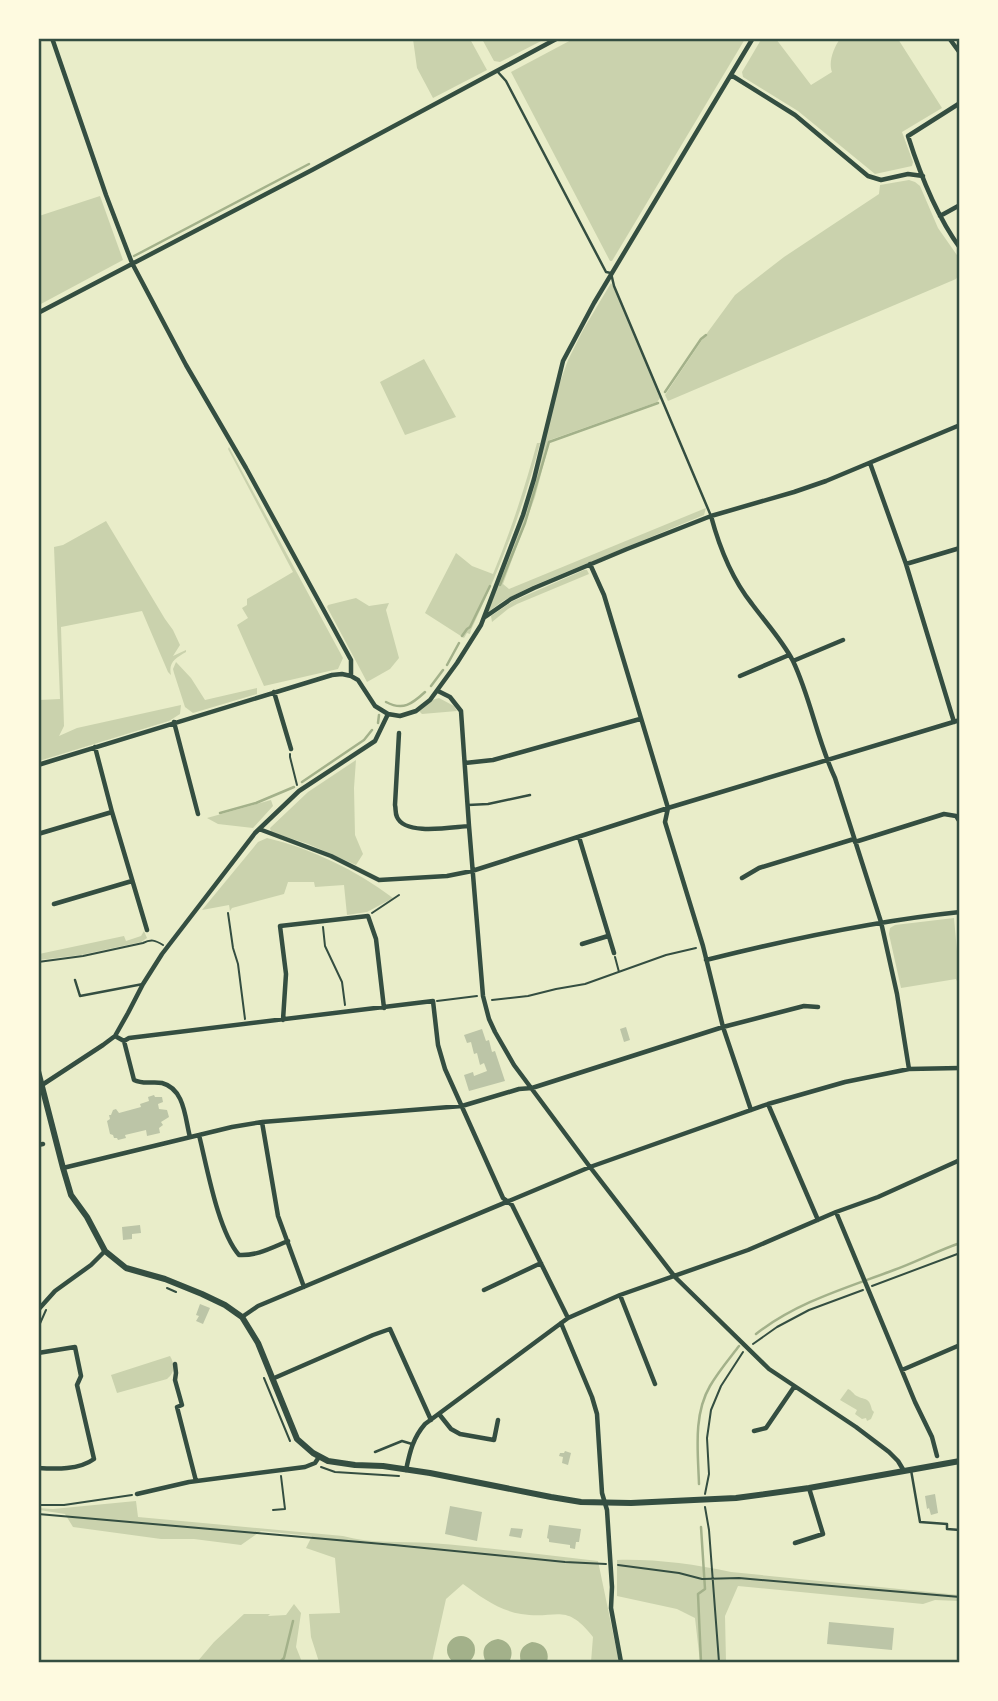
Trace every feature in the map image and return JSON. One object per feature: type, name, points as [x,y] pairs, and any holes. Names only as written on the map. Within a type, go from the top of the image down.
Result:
[{"type":"main road","points":[[38,1071],[71,1195],[87,1217],[105,1251],[126,1268],[165,1279],[202,1294],[225,1304],[242,1317],[254,1334],[297,1439],[317,1460],[337,1464],[383,1466],[405,1473],[604,1503],[736,1499],[960,1461]]},
{"type":"street","points":[[52,38],[132,263],[351,660],[351,676]]},
{"type":"street","points":[[38,313],[558,38]]},
{"type":"street","points":[[38,765],[332,675],[342,674],[358,680],[375,706],[388,714],[400,716],[416,711],[438,691],[483,619],[523,515],[563,361],[611,274],[753,38]]},
{"type":"street","points":[[949,38],[960,53]]},
{"type":"street","points":[[731,75],[795,115],[868,176],[881,180],[908,174],[923,176]]},
{"type":"street","points":[[960,103],[908,136],[940,216],[960,248]]},
{"type":"street","points":[[940,216],[960,205]]},
{"type":"street","points":[[483,619],[511,599],[590,564],[710,516],[812,486],[960,425]]},
{"type":"street","points":[[259,829],[331,856],[379,880],[447,876],[472,871],[668,808],[957,721],[870,463]]},
{"type":"street","points":[[710,516],[740,586],[750,603],[775,632],[804,685],[826,760],[835,778],[881,922],[897,994],[909,1069]]},
{"type":"street","points":[[906,564],[960,548]]},
{"type":"street","points":[[590,564],[604,595],[668,808],[665,822],[703,946],[723,1027],[751,1110]]},
{"type":"street","points":[[793,661],[842,640]]},
{"type":"street","points":[[740,676],[789,654]]},
{"type":"street","points":[[438,691],[450,697],[461,711],[483,998],[489,1019],[506,1053],[675,1277],[769,1369],[856,1427],[889,1452],[907,1470]]},
{"type":"street","points":[[274,692],[291,749]]},
{"type":"street","points":[[42,1085],[115,1035],[142,984],[167,947],[259,829],[299,791],[375,741],[388,714]]},
{"type":"street","points":[[465,763],[493,760],[640,719]]},
{"type":"street","points":[[174,722],[198,814]]},
{"type":"street","points":[[399,733],[395,805],[397,817],[403,825],[412,829],[469,826]]},
{"type":"street","points":[[95,747],[147,930]]},
{"type":"street","points":[[38,834],[112,812]]},
{"type":"street","points":[[742,878],[759,868],[944,814],[956,816],[960,822]]},
{"type":"street","points":[[579,837],[614,953]]},
{"type":"street","points":[[54,904],[132,881]]},
{"type":"street","points":[[706,960],[792,939],[881,922],[960,912]]},
{"type":"street","points":[[283,1020],[286,974],[279,926],[368,916],[376,940],[384,1008]]},
{"type":"street","points":[[582,944],[608,936]]},
{"type":"street","points":[[124,1041],[129,1038],[433,1002],[438,1045],[445,1069],[503,1198],[512,1205],[568,1318]]},
{"type":"street","points":[[63,1168],[262,1122],[462,1106],[723,1027],[804,1006],[818,1007]]},
{"type":"street","points":[[115,1035],[124,1041],[134,1080],[142,1084],[159,1082],[176,1092],[181,1101],[190,1137]]},
{"type":"street","points":[[242,1317],[304,1287],[590,1167],[768,1104],[845,1082],[909,1069],[960,1068]]},
{"type":"street","points":[[768,1104],[818,1220]]},
{"type":"street","points":[[262,1122],[278,1216],[304,1287]]},
{"type":"street","points":[[200,1135],[218,1210],[231,1247],[239,1255],[248,1256],[288,1241]]},
{"type":"street","points":[[405,1473],[416,1435],[431,1420],[568,1318],[620,1295],[748,1250],[960,1160]]},
{"type":"street","points":[[836,1212],[932,1437],[937,1455]]},
{"type":"street","points":[[39,1307],[105,1251]]},
{"type":"street","points":[[484,1290],[541,1263]]},
{"type":"street","points":[[620,1295],[655,1384]]},
{"type":"street","points":[[561,1323],[597,1414],[602,1493],[607,1510],[611,1608],[621,1662]]},
{"type":"street","points":[[272,1379],[390,1329],[431,1420]]},
{"type":"street","points":[[902,1370],[960,1345]]},
{"type":"street","points":[[38,1353],[75,1347],[81,1376],[77,1385],[94,1459],[87,1464],[55,1469],[38,1468]]},
{"type":"street","points":[[174,1364],[182,1405],[177,1406],[196,1481]]},
{"type":"street","points":[[754,1431],[766,1428],[794,1387]]},
{"type":"street","points":[[439,1414],[451,1429],[460,1434],[494,1440],[498,1420]]},
{"type":"street","points":[[137,1494],[196,1481],[280,1472],[305,1467],[317,1460]]},
{"type":"street","points":[[795,1543],[823,1534],[809,1488]]},
{"type":"lane","points":[[497,71],[506,81],[607,272],[611,274],[710,516]]},
{"type":"lane","points":[[468,805],[530,796]]},
{"type":"lane","points":[[75,980],[80,996],[142,984]]},
{"type":"lane","points":[[375,1452],[402,1441],[412,1444]]},
{"type":"lane","points":[[907,1470],[920,1522],[947,1524],[947,1529],[960,1530]]},
{"type":"path","points":[[291,749],[290,757],[299,791]]},
{"type":"path","points":[[368,916],[399,895]]},
{"type":"path","points":[[228,914],[246,1025]]},
{"type":"path","points":[[322,921],[326,946],[342,982],[346,1013]]},
{"type":"path","points":[[38,962],[83,956],[150,940],[156,940],[167,947]]},
{"type":"path","points":[[433,1002],[528,996],[585,984],[666,955],[703,946]]},
{"type":"path","points":[[614,953],[619,972]]},
{"type":"path","points":[[719,1662],[709,1530],[704,1500],[709,1474],[707,1438],[711,1410],[720,1386],[747,1348],[801,1314],[867,1286],[960,1253]]},
{"type":"path","points":[[167,1288],[177,1292]]},
{"type":"path","points":[[38,1328],[50,1302]]},
{"type":"path","points":[[261,1370],[290,1441]]},
{"type":"path","points":[[317,1460],[324,1468],[335,1472],[405,1473]]},
{"type":"path","points":[[273,1510],[285,1509],[280,1472]]},
{"type":"path","points":[[38,1505],[64,1505],[137,1494]]},
{"type":"path","points":[[38,1514],[610,1564],[702,1578],[739,1578],[960,1597]]},
{"type":"shaded area","points":[[762,38],[776,39],[811,85],[832,72],[832,55],[840,39],[898,39],[942,108],[902,132],[912,166],[875,174],[798,111],[743,77],[742,72]]},
{"type":"shaded area","points":[[413,39],[470,39],[487,70],[433,98],[417,68]]},
{"type":"shaded area","points":[[482,39],[545,39],[500,62],[494,61]]},
{"type":"shaded area","points":[[573,39],[745,39],[612,261],[511,72]]},
{"type":"shaded area","points":[[909,180],[920,186],[938,228],[959,258],[959,274],[956,279],[668,401],[665,395],[735,295],[784,257],[879,194],[880,185]]},
{"type":"shaded area","points":[[100,196],[123,260],[39,305],[39,216]]},
{"type":"shaded area","points":[[611,283],[661,397],[657,402],[550,440],[535,497],[503,584],[509,589],[706,508],[704,515],[530,587],[488,612],[530,499],[558,388],[568,360]]},
{"type":"shaded area","points":[[424,359],[456,417],[405,435],[380,382]]},
{"type":"shaded area","points":[[537,443],[540,443],[510,538],[470,634],[467,633],[464,638],[425,613],[456,553],[472,566],[493,574],[506,542]]},
{"type":"shaded area","points":[[229,447],[343,658],[338,669],[264,686],[237,625],[248,618],[242,608],[247,605],[247,599],[293,572]]},
{"type":"shaded area","points":[[106,521],[173,630],[180,645],[173,656],[186,652],[172,664],[171,675],[142,611],[61,627],[64,726],[59,736],[77,728],[181,705],[180,714],[169,721],[39,761],[39,700],[60,699],[54,547],[63,545]]},
{"type":"shaded area","points":[[584,570],[589,574],[517,604],[492,622],[491,616],[513,601]]},
{"type":"shaded area","points":[[356,598],[369,606],[389,603],[386,610],[399,658],[390,669],[367,682],[327,607]]},
{"type":"shaded area","points":[[176,662],[191,678],[205,700],[257,688],[257,694],[193,713],[185,707],[173,669]]},
{"type":"shaded area","points":[[439,698],[454,706],[457,711],[422,714],[419,711],[432,700]]},
{"type":"shaded area","points":[[356,760],[355,835],[363,854],[356,865],[308,844],[271,832],[270,828],[308,792]]},
{"type":"shaded area","points":[[271,800],[273,806],[253,828],[218,824],[207,818]]},
{"type":"shaded area","points":[[267,838],[301,848],[333,862],[364,878],[393,898],[367,912],[347,915],[344,885],[315,887],[314,882],[288,882],[284,894],[232,908],[230,911],[229,905],[202,910],[258,842]]},
{"type":"shaded area","points":[[954,918],[959,981],[956,979],[901,988],[890,928],[895,925]]},
{"type":"shaded area","points":[[144,931],[147,938],[141,942],[81,955],[39,960],[39,954],[124,936],[126,941],[141,936]]},
{"type":"shaded area","points":[[170,1356],[173,1368],[167,1379],[117,1393],[111,1375]]},
{"type":"shaded area","points":[[848,1389],[869,1403],[874,1412],[871,1419],[862,1419],[855,1414],[857,1410],[840,1400]]},
{"type":"shaded area","points":[[136,1501],[138,1517],[598,1561],[619,1662],[591,1662],[593,1637],[575,1619],[567,1615],[513,1612],[490,1602],[463,1584],[446,1599],[432,1662],[319,1662],[311,1637],[309,1614],[340,1613],[335,1558],[306,1548],[312,1536],[261,1531],[241,1545],[194,1539],[161,1539],[73,1527],[65,1514],[38,1508]]},
{"type":"shaded area","points":[[617,1560],[646,1560],[731,1572],[959,1595],[959,1601],[935,1600],[923,1604],[738,1586],[725,1616],[726,1662],[700,1662],[695,1618],[677,1609],[617,1596]]},
{"type":"shaded area","points":[[294,1604],[301,1613],[296,1647],[302,1662],[197,1662],[244,1614],[286,1615]]},
{"type":"shaded area","points":[[461,1636],[471,1640],[475,1650],[471,1660],[461,1664],[451,1660],[447,1650],[451,1640]]},
{"type":"shaded area","points":[[498,1639],[510,1647],[512,1654],[509,1662],[486,1662],[485,1647]]},
{"type":"shaded area","points":[[532,1642],[545,1648],[548,1654],[547,1662],[521,1662],[522,1649]]},
{"type":"building","points":[[626,1027],[630,1040],[624,1042],[620,1029]]},
{"type":"building","points":[[482,1029],[492,1052],[495,1051],[505,1081],[469,1091],[464,1075],[473,1072],[474,1076],[487,1071],[484,1063],[480,1065],[477,1053],[474,1054],[471,1042],[467,1043],[464,1035]]},
{"type":"building","points":[[148,1097],[162,1097],[163,1102],[158,1104],[159,1109],[167,1110],[169,1117],[161,1122],[163,1125],[159,1128],[160,1133],[147,1136],[146,1130],[125,1135],[126,1138],[118,1140],[110,1134],[107,1121],[113,1110],[116,1109],[119,1113],[141,1107],[140,1104],[149,1101]]},
{"type":"building","points":[[140,1225],[141,1233],[132,1234],[132,1239],[123,1240],[122,1227]]},
{"type":"building","points":[[200,1304],[210,1308],[203,1324],[196,1321]]},
{"type":"building","points":[[565,1451],[571,1453],[568,1465],[562,1463],[563,1457],[559,1456]]},
{"type":"building","points":[[935,1494],[938,1513],[931,1515],[925,1496]]},
{"type":"building","points":[[450,1506],[482,1512],[477,1541],[445,1534]]},
{"type":"building","points":[[549,1525],[581,1529],[575,1549],[570,1548],[570,1545],[549,1542]]},
{"type":"building","points":[[511,1528],[523,1529],[521,1538],[509,1536]]},
{"type":"building","points":[[829,1622],[894,1628],[892,1650],[827,1644]]},
{"type":"waterway","points":[[134,256],[309,164]]},
{"type":"waterway","points":[[665,392],[706,335]]},
{"type":"waterway","points":[[500,585],[525,523],[549,442],[658,403]]},
{"type":"waterway","points":[[462,636],[470,627],[490,586]]},
{"type":"waterway","points":[[447,665],[459,643]]},
{"type":"waterway","points":[[431,686],[443,670]]},
{"type":"waterway","points":[[386,702],[397,706],[407,705],[425,692]]},
{"type":"waterway","points":[[378,723],[379,715]]},
{"type":"waterway","points":[[302,782],[364,740],[372,730]]},
{"type":"waterway","points":[[220,813],[256,803],[294,787]]},
{"type":"waterway","points":[[756,1334],[805,1304],[960,1243]]},
{"type":"waterway","points":[[699,1484],[698,1434],[701,1409],[713,1381],[739,1346]]},
{"type":"waterway","points":[[701,1527],[705,1589],[698,1594],[701,1662]]},
{"type":"waterway","points":[[280,1662],[284,1658],[293,1621]]}]
